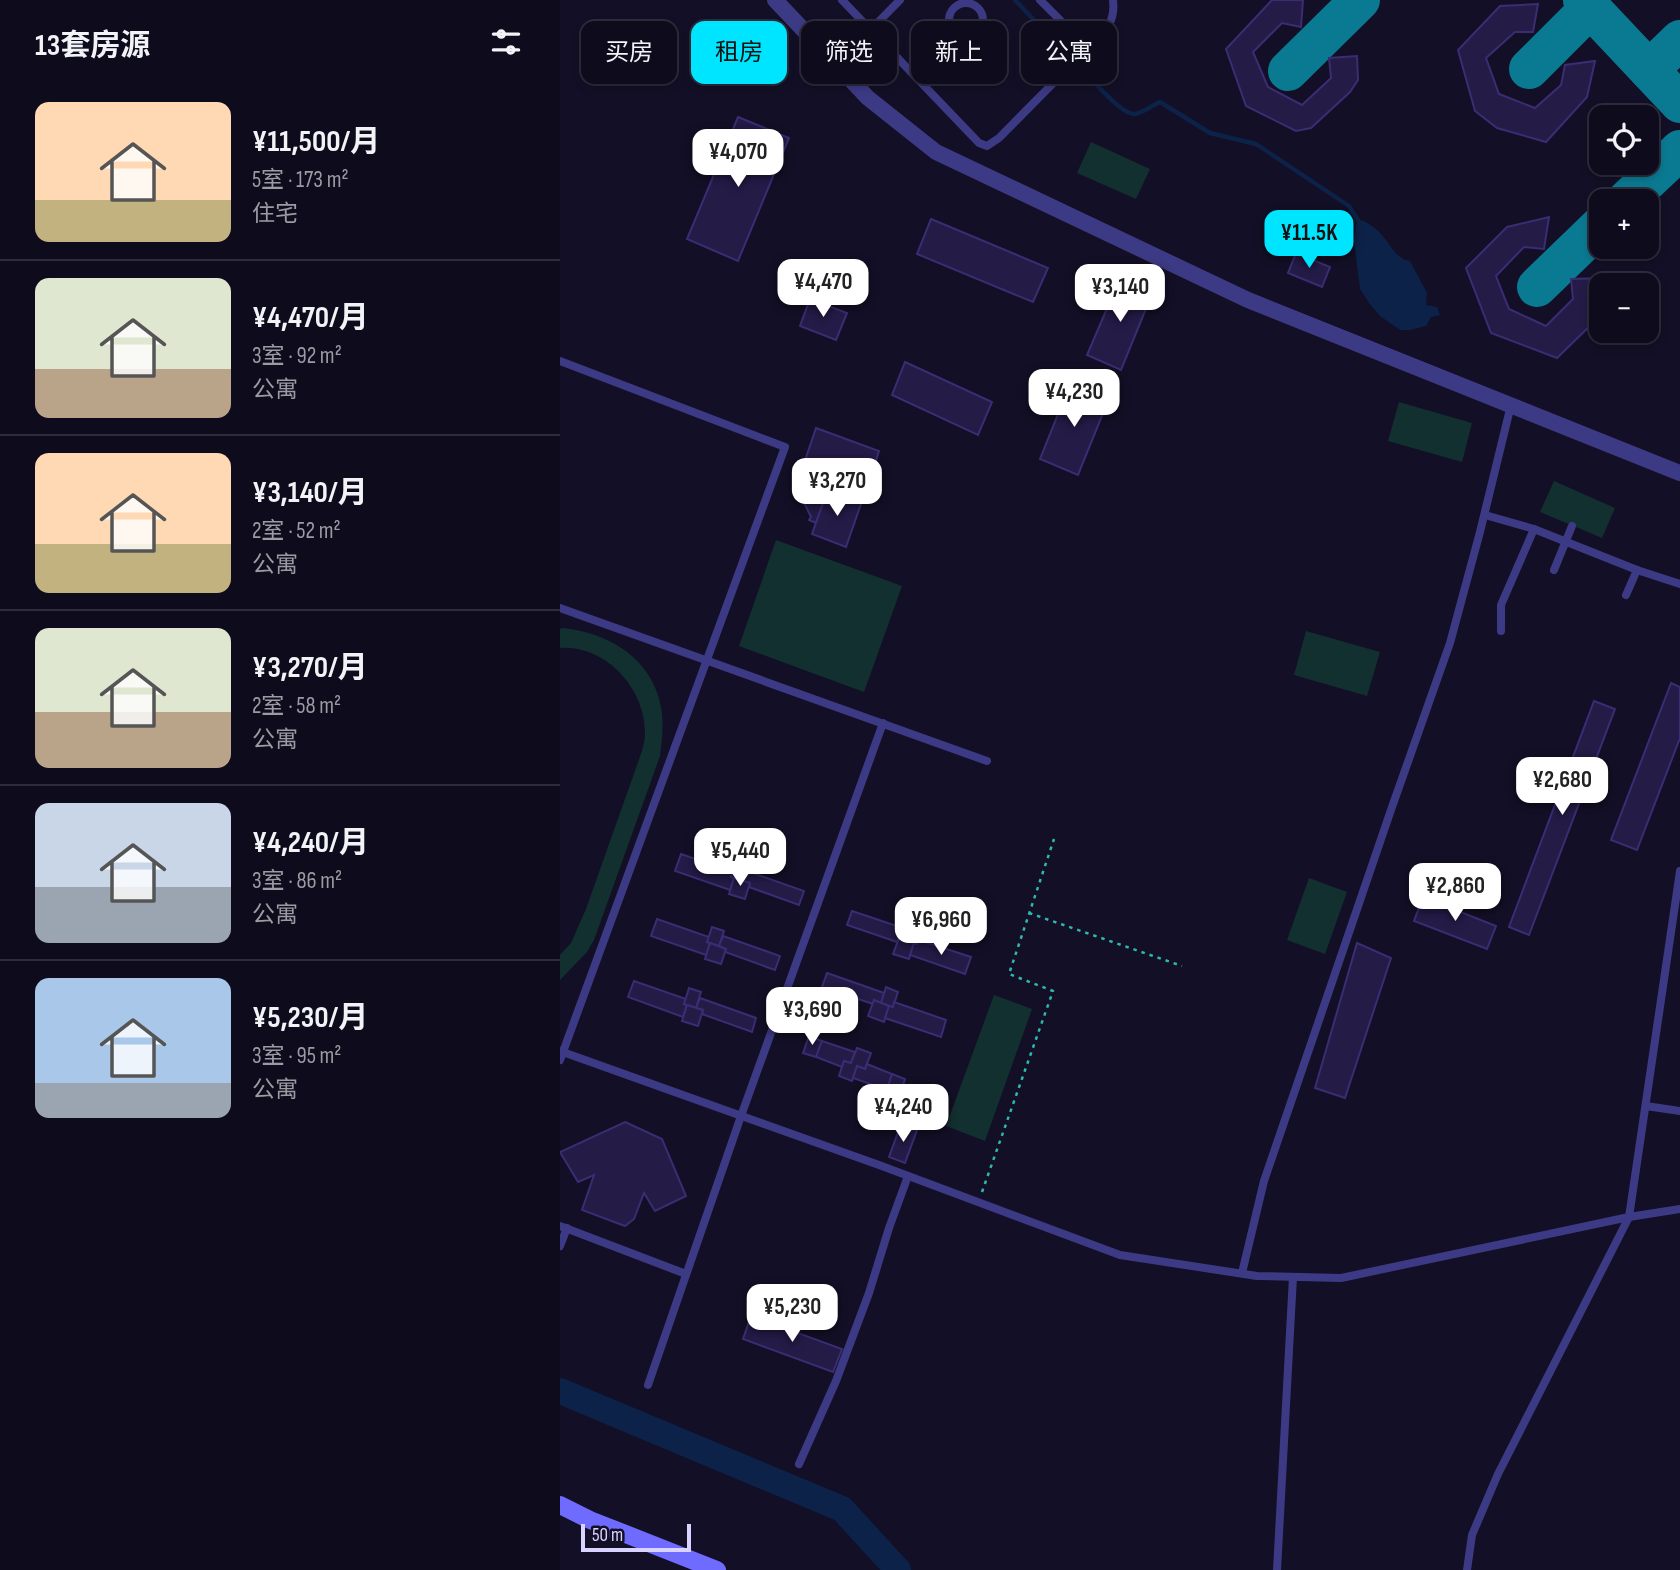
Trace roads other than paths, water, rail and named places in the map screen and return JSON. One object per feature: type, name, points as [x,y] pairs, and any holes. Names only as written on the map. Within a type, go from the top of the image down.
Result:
[{"type":"street","points":[[775,0],[801,28]]},
{"type":"street","points":[[854,84],[936,152],[1248,300],[1680,473]]},
{"type":"street","points":[[560,1505],[590,1520],[717,1570]]},
{"type":"lane","points":[[842,0],[862,21]]},
{"type":"lane","points":[[879,21],[900,0]]},
{"type":"lane","points":[[1040,0],[1061,21]]},
{"type":"lane","points":[[1111,21],[1113,0]]},
{"type":"lane","points":[[936,29],[952,33],[954,51],[949,60],[933,64],[924,58],[919,48],[925,33],[936,29]]},
{"type":"lane","points":[[897,57],[911,71]]},
{"type":"lane","points":[[923,84],[979,144],[987,146],[999,138],[1052,84]]},
{"type":"lane","points":[[560,360],[785,447],[561,1054],[908,1176],[1120,1255],[1257,1276],[1341,1278],[1629,1217],[1680,1209]]},
{"type":"lane","points":[[1242,1273],[1264,1181],[1450,643],[1485,515],[1511,405]]},
{"type":"lane","points":[[1485,515],[1534,529],[1680,584]]},
{"type":"lane","points":[[1554,570],[1572,526]]},
{"type":"lane","points":[[1501,631],[1501,605],[1534,529]]},
{"type":"lane","points":[[1626,595],[1637,570]]},
{"type":"lane","points":[[560,608],[987,761]]},
{"type":"lane","points":[[648,1385],[741,1116],[883,723]]},
{"type":"lane","points":[[1467,1570],[1472,1535],[1498,1474],[1629,1217],[1680,871]]},
{"type":"lane","points":[[1646,1106],[1680,1111]]},
{"type":"lane","points":[[799,1464],[836,1381],[908,1176]]},
{"type":"lane","points":[[560,1246],[564,1227],[685,1274]]},
{"type":"lane","points":[[1278,1570],[1293,1277]]},
{"type":"water","points":[[1362,220],[1379,232],[1397,254],[1410,261],[1427,293],[1426,305],[1437,307],[1440,315],[1431,317],[1426,326],[1400,330],[1380,316],[1360,289],[1354,241],[1356,224]]},
{"type":"waterway","points":[[1015,0],[1035,21]]},
{"type":"waterway","points":[[1095,84],[1129,113],[1138,113],[1160,102],[1210,133],[1256,144],[1349,206],[1359,222]]},
{"type":"waterway","points":[[560,1391],[842,1509],[898,1570]]}]
